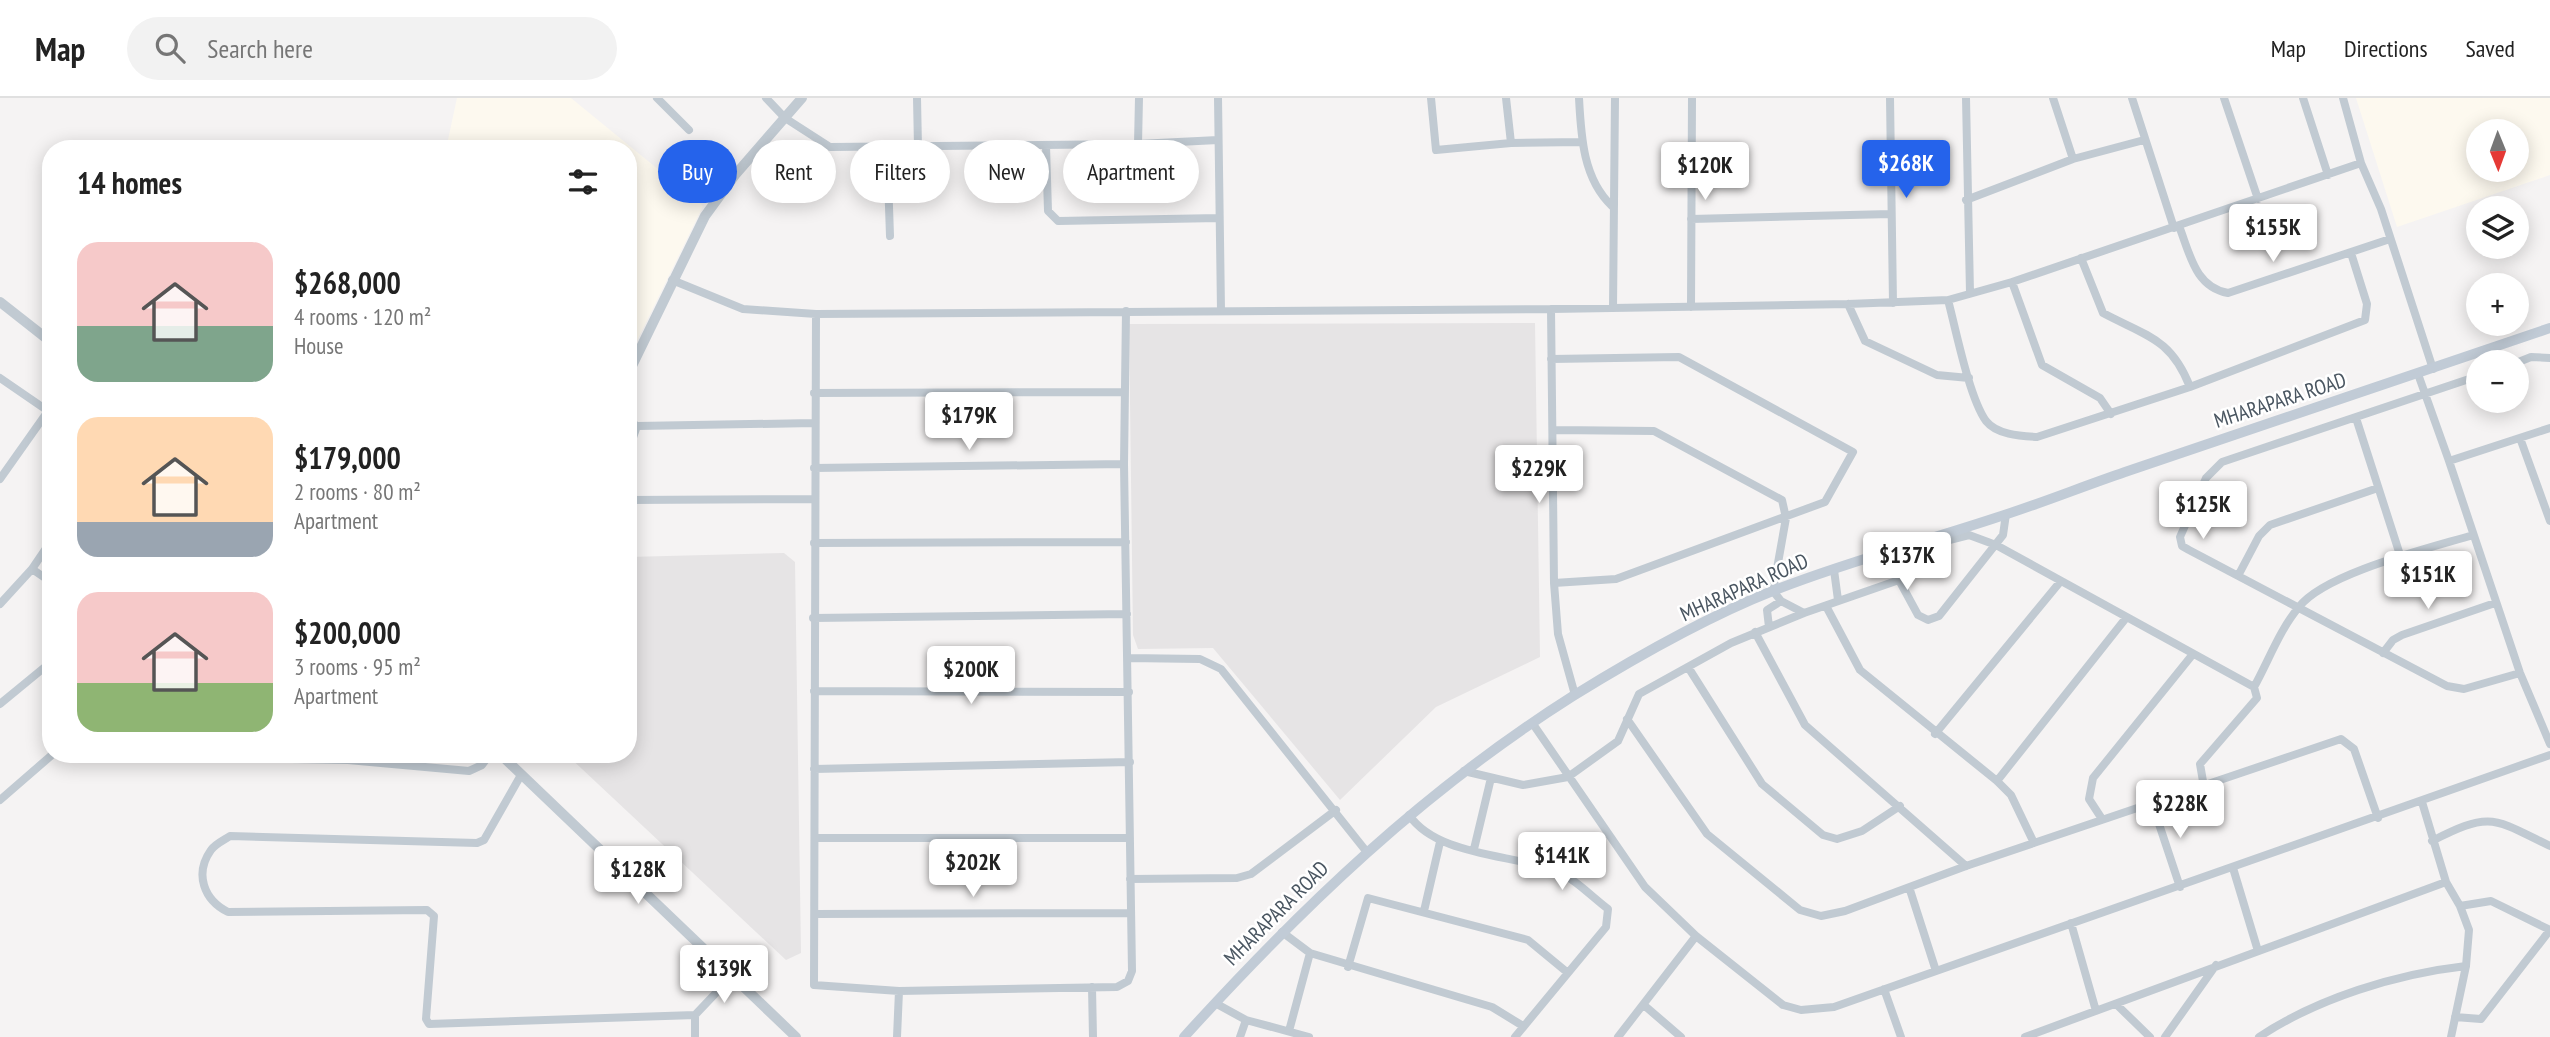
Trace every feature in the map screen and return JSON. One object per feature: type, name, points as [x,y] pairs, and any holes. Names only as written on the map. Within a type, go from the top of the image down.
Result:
[{"type":"main road","name":"MHARAPARA ROAD","points":[[1184,1037],[1282,933],[1366,850],[1409,815],[1464,771],[1575,695],[1679,637],[1773,591],[2550,328]]},
{"type":"street","points":[[657,98],[689,130]]},
{"type":"street","points":[[766,98],[785,118],[830,147],[850,147]]},
{"type":"street","points":[[637,355],[673,279],[718,196],[802,98]]},
{"type":"street","points":[[917,98],[918,140]]},
{"type":"street","points":[[1138,140],[1139,98]]},
{"type":"street","points":[[1218,98],[1221,310]]},
{"type":"street","points":[[1431,98],[1436,150],[1511,143],[1581,142]]},
{"type":"street","points":[[1506,98],[1511,143]]},
{"type":"street","points":[[1579,98],[1581,142],[1597,193],[1612,206]]},
{"type":"street","points":[[1613,308],[1615,98]]},
{"type":"street","points":[[1691,307],[1692,98]]},
{"type":"street","points":[[1890,98],[1893,303]]},
{"type":"street","points":[[1966,98],[1970,293]]},
{"type":"street","points":[[2053,98],[2073,159]]},
{"type":"street","points":[[2132,98],[2144,140],[2176,227],[2200,279],[2207,286],[2228,293],[2390,239]]},
{"type":"street","points":[[2224,98],[2258,199]]},
{"type":"street","points":[[2303,98],[2328,175]]},
{"type":"street","points":[[2343,98],[2361,163],[2390,239],[2433,369]]},
{"type":"street","points":[[1199,141],[1218,140]]},
{"type":"street","points":[[1966,200],[2073,159],[2144,140]]},
{"type":"street","points":[[673,279],[743,309],[816,314],[1552,309],[1948,300],[2012,282],[2361,163]]},
{"type":"street","points":[[889,203],[890,236]]},
{"type":"street","points":[[1048,203],[1048,211],[1058,221],[1219,218]]},
{"type":"street","points":[[1691,219],[1891,214]]},
{"type":"street","points":[[1948,300],[1969,378],[1987,422],[2013,436],[2037,437],[2190,387],[2365,320],[2367,304],[2351,253]]},
{"type":"street","points":[[2081,258],[2103,313],[2168,348],[2180,363],[2190,387]]},
{"type":"street","points":[[2012,282],[2042,365],[2100,398],[2110,414]]},
{"type":"street","points":[[0,302],[42,335]]},
{"type":"street","points":[[1848,304],[1865,341],[1937,375],[1969,378]]},
{"type":"street","points":[[1552,309],[1554,583],[1558,634],[1575,695]]},
{"type":"street","points":[[816,314],[814,985],[899,991],[1117,987],[1128,981],[1132,971],[1124,464],[1126,311]]},
{"type":"street","points":[[1551,359],[1679,357],[1853,452],[1825,502],[1616,579],[1554,583]]},
{"type":"street","points":[[2529,358],[2550,358]]},
{"type":"street","points":[[2418,374],[2520,673],[2550,744]]},
{"type":"street","points":[[0,377],[42,407]]},
{"type":"street","points":[[2466,380],[2235,457],[2212,469],[2180,537],[2182,546],[2299,606],[2446,687],[2457,689],[2520,673]]},
{"type":"street","points":[[814,393],[1125,392]]},
{"type":"street","points":[[2356,418],[2401,558]]},
{"type":"street","points":[[0,479],[42,422]]},
{"type":"street","points":[[637,426],[814,423]]},
{"type":"street","points":[[2449,461],[2550,428]]},
{"type":"street","points":[[1554,430],[1654,430],[1782,500],[1786,518],[1773,591],[1781,601],[1804,613]]},
{"type":"street","points":[[2521,438],[2550,521]]},
{"type":"street","points":[[814,468],[1124,464]]},
{"type":"street","points":[[2239,574],[2259,536],[2270,525],[2378,488]]},
{"type":"street","points":[[637,500],[814,499]]},
{"type":"street","points":[[2006,514],[2003,535],[1996,545],[1939,616],[1928,620],[1918,615],[1899,580],[1903,562],[1914,549],[1969,535],[1996,545],[2254,687]]},
{"type":"street","points":[[2204,787],[2200,764],[2257,698],[2254,687],[2299,606],[2332,583],[2473,535]]},
{"type":"street","points":[[814,543],[1126,542]]},
{"type":"street","points":[[1,599],[32,569],[42,554]]},
{"type":"street","points":[[32,569],[42,576]]},
{"type":"street","points":[[1834,570],[1838,600]]},
{"type":"street","points":[[1464,771],[1523,785],[1568,777],[1618,741],[1639,694],[1755,632],[1899,580]]},
{"type":"street","points":[[1935,734],[2060,582]]},
{"type":"street","points":[[1769,627],[1767,610],[1781,601]]},
{"type":"street","points":[[2384,653],[2393,640],[2402,635],[2496,603]]},
{"type":"street","points":[[1826,606],[1860,670],[1935,734],[1997,781],[2011,795],[2034,843]]},
{"type":"street","points":[[813,618],[1127,614]]},
{"type":"street","points":[[1997,781],[2126,618]]},
{"type":"street","points":[[1755,632],[1805,725],[1966,866]]},
{"type":"street","points":[[2102,819],[2089,799],[2093,778],[2193,654]]},
{"type":"street","points":[[1128,658],[1200,659],[1221,669],[1366,850]]},
{"type":"street","points":[[1688,667],[1762,784],[1823,835],[1836,839],[1862,831],[1900,806]]},
{"type":"street","points":[[0,704],[42,669]]},
{"type":"street","points":[[814,691],[1129,692]]},
{"type":"street","points":[[1626,719],[1707,834],[1800,910],[1821,916],[1910,890],[1966,866],[2341,739],[2354,749],[2378,818]]},
{"type":"street","points":[[1532,724],[1629,868],[1696,936],[1783,1005],[1801,1010],[1834,1007],[2422,803],[2550,755]]},
{"type":"street","points":[[814,769],[1130,762]]},
{"type":"street","points":[[0,800],[43,763]]},
{"type":"street","points":[[360,763],[469,771],[475,770],[481,763]]},
{"type":"street","points":[[508,763],[796,1037]]},
{"type":"street","points":[[521,775],[484,840],[477,844],[230,836],[211,849],[203,873],[202,886],[207,898],[228,912],[427,910],[434,916],[426,1019],[429,1024],[695,1015]]},
{"type":"street","points":[[1474,849],[1491,778]]},
{"type":"street","points":[[2152,803],[2180,887]]},
{"type":"street","points":[[2422,803],[2446,882],[2460,906],[2469,930],[2466,966],[2451,1037]]},
{"type":"street","points":[[1130,879],[1237,878],[1251,874],[1336,810]]},
{"type":"street","points":[[1409,815],[1419,828],[1440,842],[1558,872],[1608,909],[1606,927],[1515,1037]]},
{"type":"street","points":[[2432,841],[2469,822],[2482,820],[2510,827],[2550,846]]},
{"type":"street","points":[[816,838],[1130,838]]},
{"type":"street","points":[[1424,911],[1440,842]]},
{"type":"street","points":[[2233,868],[2258,951]]},
{"type":"street","points":[[2025,1037],[2446,882]]},
{"type":"street","points":[[1910,890],[1936,971]]},
{"type":"street","points":[[1348,967],[1368,898],[1528,940],[1568,973]]},
{"type":"street","points":[[2455,1017],[2481,1019],[2550,930],[2491,901],[2460,906]]},
{"type":"street","points":[[816,914],[1131,912]]},
{"type":"street","points":[[2071,923],[2096,1011]]},
{"type":"street","points":[[1282,933],[1310,953],[1348,967],[1492,1007],[1523,1026]]},
{"type":"street","points":[[1618,1037],[1645,1006],[1696,936]]},
{"type":"street","points":[[1289,1031],[1310,953]]},
{"type":"street","points":[[2165,1037],[2217,965]]},
{"type":"street","points":[[2259,1037],[2275,1026],[2356,992],[2435,970],[2466,966]]},
{"type":"street","points":[[695,1037],[695,1015],[733,975]]},
{"type":"street","points":[[1092,987],[1093,1037]]},
{"type":"street","points":[[1884,989],[1901,1037]]},
{"type":"street","points":[[897,1037],[899,991]]},
{"type":"street","points":[[1215,1003],[1246,1020],[1309,1037]]},
{"type":"street","points":[[2117,1005],[2150,1037]]},
{"type":"street","points":[[1645,1006],[1681,1037]]},
{"type":"street","points":[[1240,1037],[1246,1020]]},
{"type":"street","points":[[2056,1026],[2061,1037]]},
{"type":"shaded area","points":[[457,98],[571,98],[622,140],[448,140]]},
{"type":"shaded area","points":[[2356,98],[2550,98],[2550,175],[2488,196],[2466,196],[2466,204],[2397,227]]},
{"type":"shaded area","points":[[637,152],[658,169],[658,203],[699,203],[703,206],[637,341]]},
{"type":"shaded area","points":[[1535,323],[1540,657],[1436,707],[1340,800],[1213,648],[1138,649],[1133,635],[1129,324]]},
{"type":"shaded area","points":[[784,553],[795,562],[801,953],[786,960],[576,763],[637,763],[637,557]]}]
